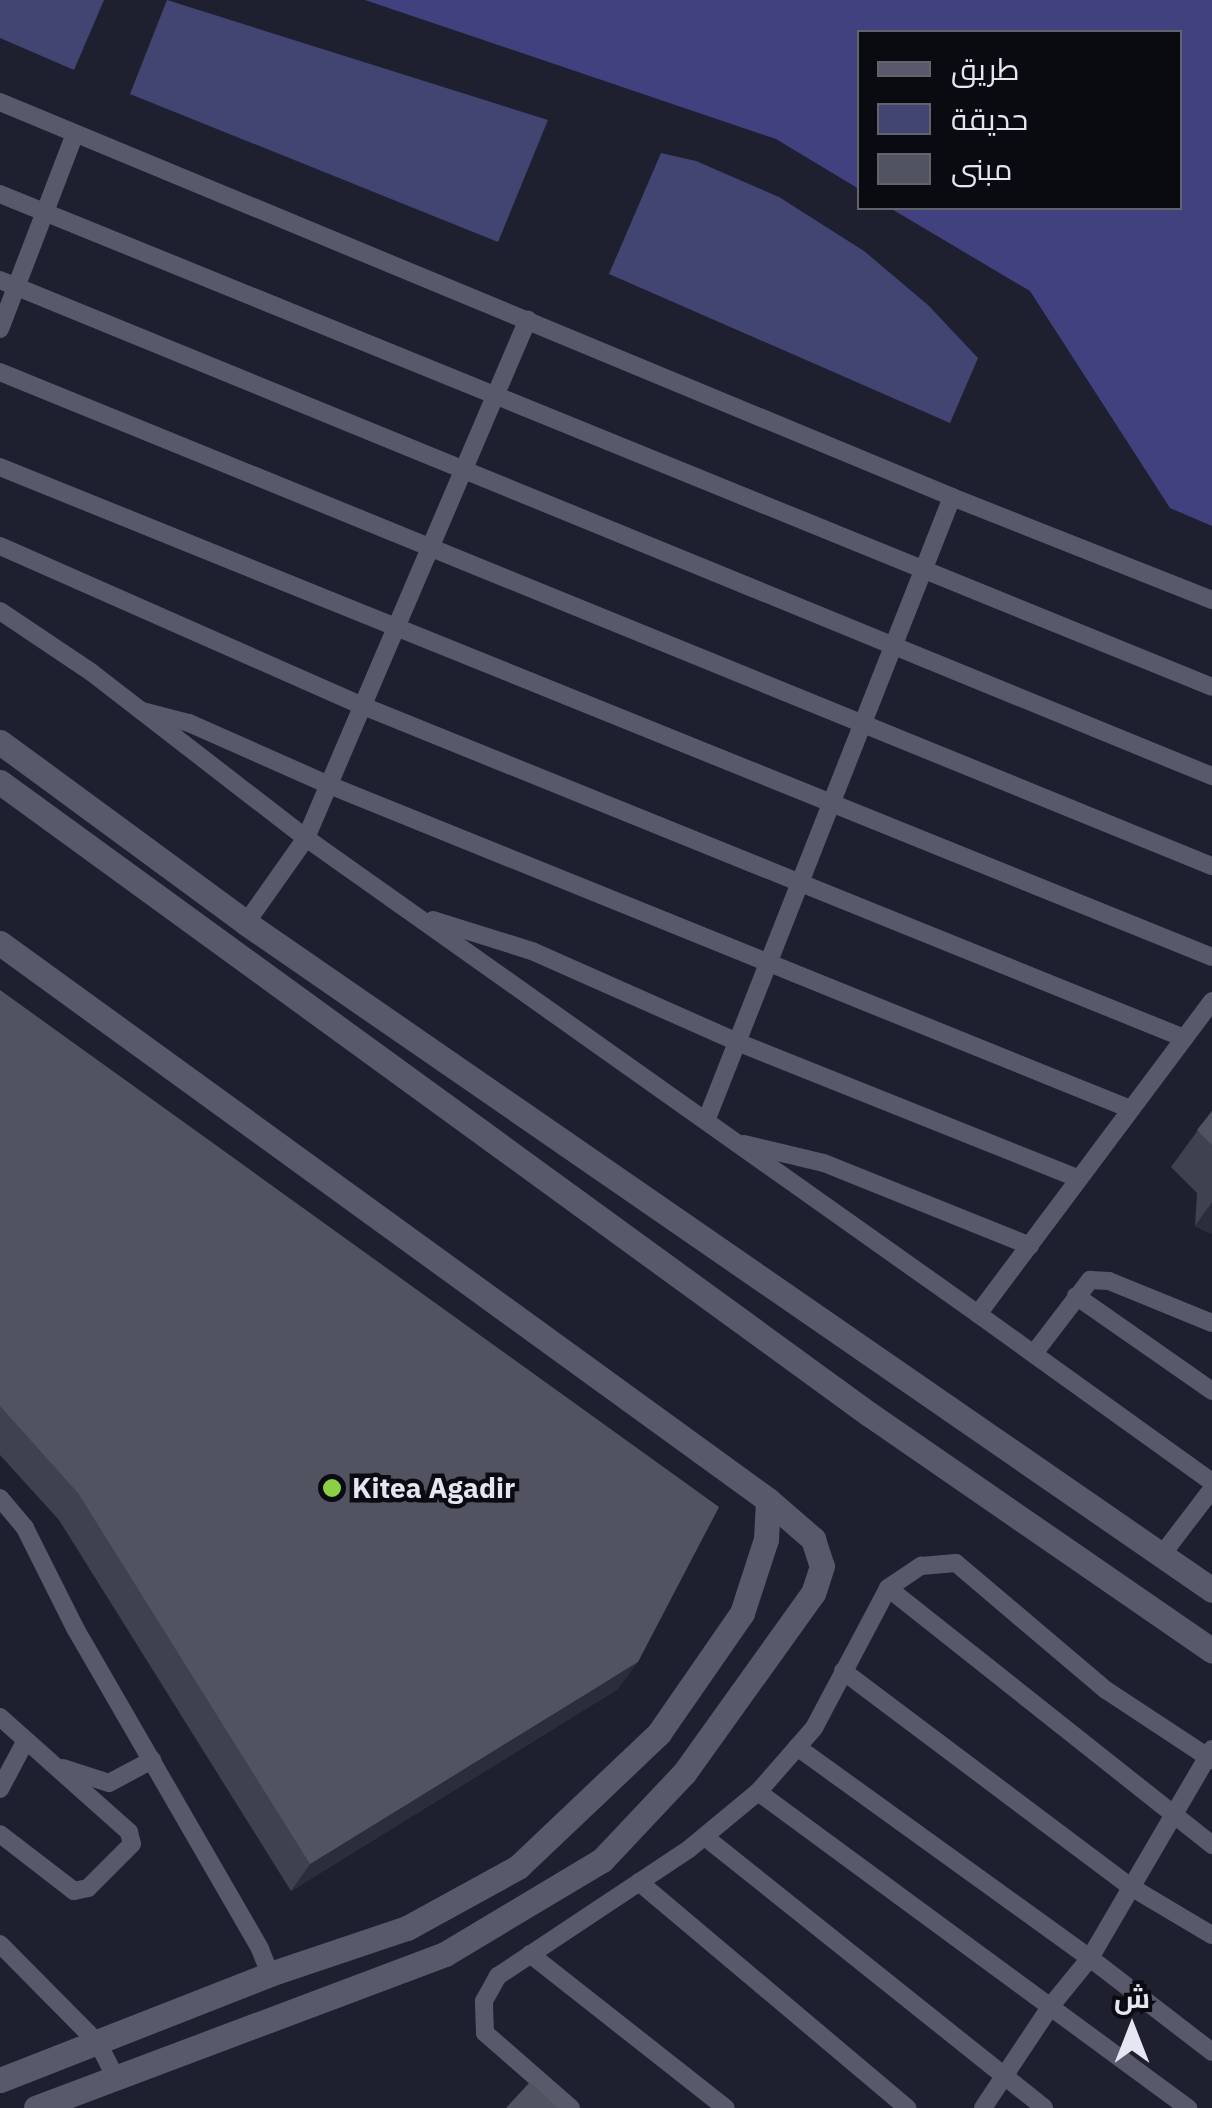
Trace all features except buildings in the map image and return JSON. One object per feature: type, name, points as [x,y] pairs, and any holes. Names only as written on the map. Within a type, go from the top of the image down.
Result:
[{"type":"street","points":[[0,742],[246,923],[1212,1590]]},
{"type":"street","points":[[0,782],[869,1414],[1212,1650]]},
{"type":"street","points":[[0,943],[768,1500],[813,1539],[822,1566],[813,1593],[684,1773],[602,1860],[444,1954],[36,2108]]},
{"type":"street","points":[[0,2080],[270,1974],[407,1928],[518,1866],[659,1733],[742,1613],[766,1539],[768,1500]]},
{"type":"lane","points":[[0,102],[952,497],[1212,600]]},
{"type":"lane","points":[[0,329],[8,283],[45,212],[75,134]]},
{"type":"lane","points":[[0,194],[1212,687]]},
{"type":"lane","points":[[8,283],[1212,776]]},
{"type":"lane","points":[[246,923],[306,838],[528,319]]},
{"type":"lane","points":[[0,372],[1212,866]]},
{"type":"lane","points":[[0,467],[1212,957]]},
{"type":"lane","points":[[706,1121],[952,497]]},
{"type":"lane","points":[[0,546],[363,706],[1184,1038]]},
{"type":"lane","points":[[0,610],[142,711],[306,838],[1035,1352],[1212,1485],[1161,1556]]},
{"type":"lane","points":[[142,711],[189,722],[329,785],[770,960],[1130,1109]]},
{"type":"lane","points":[[413,914],[532,951],[737,1042],[1079,1179]]},
{"type":"lane","points":[[978,1314],[1212,1001]]},
{"type":"lane","points":[[734,1141],[824,1163],[1030,1246]]},
{"type":"lane","points":[[1035,1352],[1090,1280],[1101,1278],[1212,1323]]},
{"type":"lane","points":[[1076,1296],[1212,1391]]},
{"type":"lane","points":[[0,1498],[25,1528],[75,1628],[270,1974]]},
{"type":"lane","points":[[571,2108],[485,2033],[484,2001],[498,1976],[705,1837],[758,1792],[814,1728],[888,1588],[921,1566],[956,1564],[1106,1690],[1210,1755],[1090,1958],[1050,2008],[983,2108]]},
{"type":"lane","points":[[888,1588],[1212,1845]]},
{"type":"lane","points":[[843,1671],[1131,1887],[1212,1935]]},
{"type":"lane","points":[[0,1718],[129,1832],[132,1844],[88,1888],[74,1890],[0,1834]]},
{"type":"lane","points":[[0,1789],[25,1742]]},
{"type":"lane","points":[[797,1748],[1090,1958],[1212,2052]]},
{"type":"lane","points":[[58,1766],[109,1783],[152,1760]]},
{"type":"lane","points":[[758,1792],[1188,2108]]},
{"type":"lane","points":[[705,1837],[1044,2108]]},
{"type":"lane","points":[[639,1882],[906,2108]]},
{"type":"lane","points":[[0,1944],[98,2043],[116,2077]]},
{"type":"lane","points":[[530,1954],[726,2108]]},
{"type":"green space","points":[[0,0],[104,0],[74,70],[0,38]]},
{"type":"green space","points":[[167,0],[548,120],[498,242],[130,94]]},
{"type":"green space","points":[[661,153],[696,161],[779,197],[864,251],[928,305],[978,358],[950,423],[609,274]]},
{"type":"shaded area","points":[[365,0],[1212,0],[1212,526],[1170,508],[1030,291],[893,210],[1182,210],[1182,30],[857,30],[857,188],[776,139]]},
{"type":"place","name":"Kitea Agadir","points":[[332,1488]]}]
